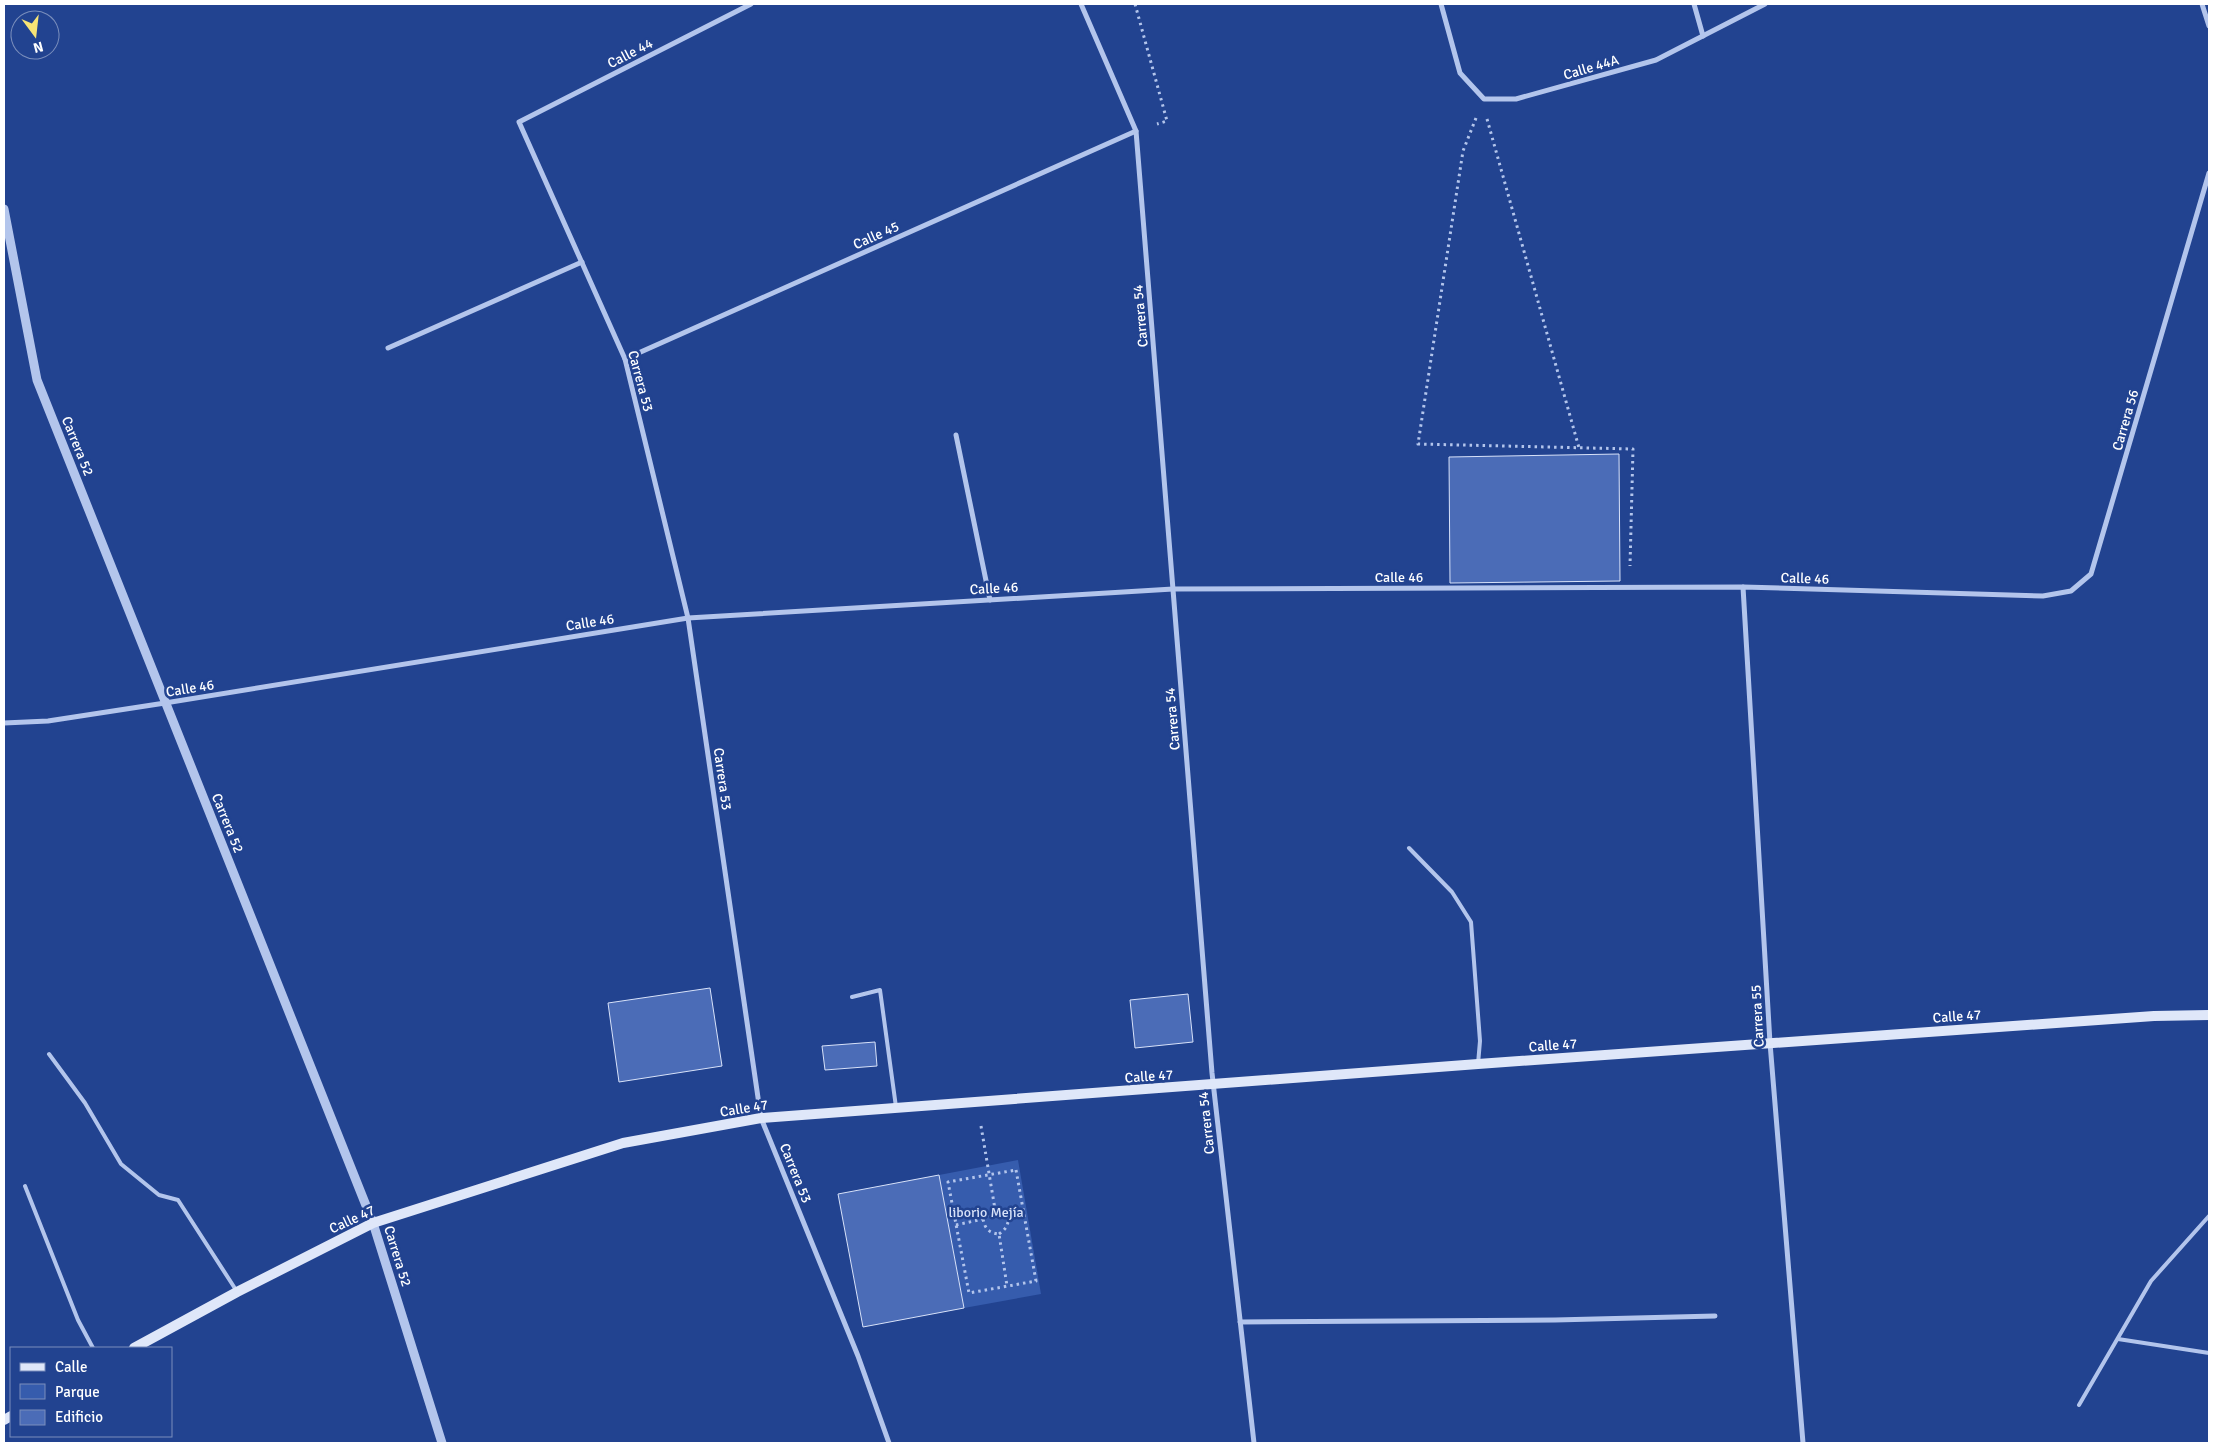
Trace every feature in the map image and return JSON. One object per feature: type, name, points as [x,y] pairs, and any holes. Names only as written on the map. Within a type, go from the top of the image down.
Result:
[{"type":"main road","name":"Calle 47","points":[[136,1347],[237,1292],[373,1223],[623,1143],[762,1118],[1213,1086],[1478,1064],[1770,1043],[2154,1016],[2209,1015]]},
{"type":"street","name":"Calle 44","points":[[519,122],[751,4]]},
{"type":"street","name":"Carrera 54","points":[[1081,4],[1136,131],[1213,1086],[1254,1443]]},
{"type":"street","points":[[1441,4],[1460,73],[1483,102]]},
{"type":"street","points":[[1694,4],[1702,36]]},
{"type":"street","name":"Calle 44A","points":[[1483,102],[1516,99],[1656,60],[1765,4]]},
{"type":"street","points":[[2202,4],[2209,26]]},
{"type":"street","name":"Carrera 53","points":[[519,122],[625,359],[688,618],[762,1118],[858,1356],[890,1443]]},
{"type":"street","name":"Calle 45","points":[[625,359],[1136,131]]},
{"type":"street","name":"Carrera 56","points":[[1994,596],[2043,596],[2071,591],[2091,574],[2209,172]]},
{"type":"street","name":"Carrera 52","points":[[4,209],[38,380],[165,704],[373,1223],[442,1443]]},
{"type":"street","points":[[388,348],[582,262]]},
{"type":"street","points":[[956,435],[990,600]]},
{"type":"street","name":"Calle 46","points":[[4,723],[48,721],[165,704],[688,618],[1172,589],[1743,587],[1994,596]]},
{"type":"street","name":"Carrera 55","points":[[1743,587],[1770,1043],[1803,1443]]},
{"type":"street","points":[[1240,1322],[1555,1320],[1715,1316]]},
{"type":"lane","points":[[1410,848],[1452,892],[1471,922],[1480,1040],[1478,1064]]},
{"type":"lane","points":[[852,997],[880,990],[896,1107]]},
{"type":"lane","points":[[49,1054],[85,1104],[121,1164],[159,1195],[178,1200],[237,1292]]},
{"type":"lane","points":[[25,1186],[78,1320],[92,1347]]},
{"type":"lane","points":[[2079,1405],[2151,1281],[2209,1216]]},
{"type":"lane","points":[[2118,1339],[2209,1353]]},
{"type":"path","points":[[1135,4],[1167,120],[1136,131]]},
{"type":"path","points":[[1483,102],[1463,151],[1418,444],[1633,449],[1629,587]]},
{"type":"path","points":[[1483,102],[1579,448]]},
{"type":"path","points":[[977,1102],[995,1209]]},
{"type":"path","points":[[1016,1170],[1036,1280],[968,1293],[948,1182],[988,1175],[1016,1170]]},
{"type":"path","points":[[956,1225],[983,1219],[995,1209],[1002,1210],[1008,1215],[1009,1221],[1006,1228],[998,1234],[991,1233],[985,1226],[983,1219]]},
{"type":"path","points":[[1008,1215],[1024,1211]]},
{"type":"path","points":[[998,1234],[1007,1286]]},
{"type":"green space","name":"liborio Mejía","points":[[1018,1160],[1041,1294],[964,1308],[939,1175]]},
{"type":"building","points":[[1619,454],[1620,581],[1450,583],[1449,457]]},
{"type":"building","points":[[710,988],[722,1066],[619,1082],[608,1003]]},
{"type":"building","points":[[1188,994],[1193,1042],[1135,1048],[1130,1000]]},
{"type":"building","points":[[875,1042],[877,1066],[825,1070],[822,1046]]},
{"type":"building","points":[[939,1175],[964,1308],[863,1327],[838,1194]]}]
